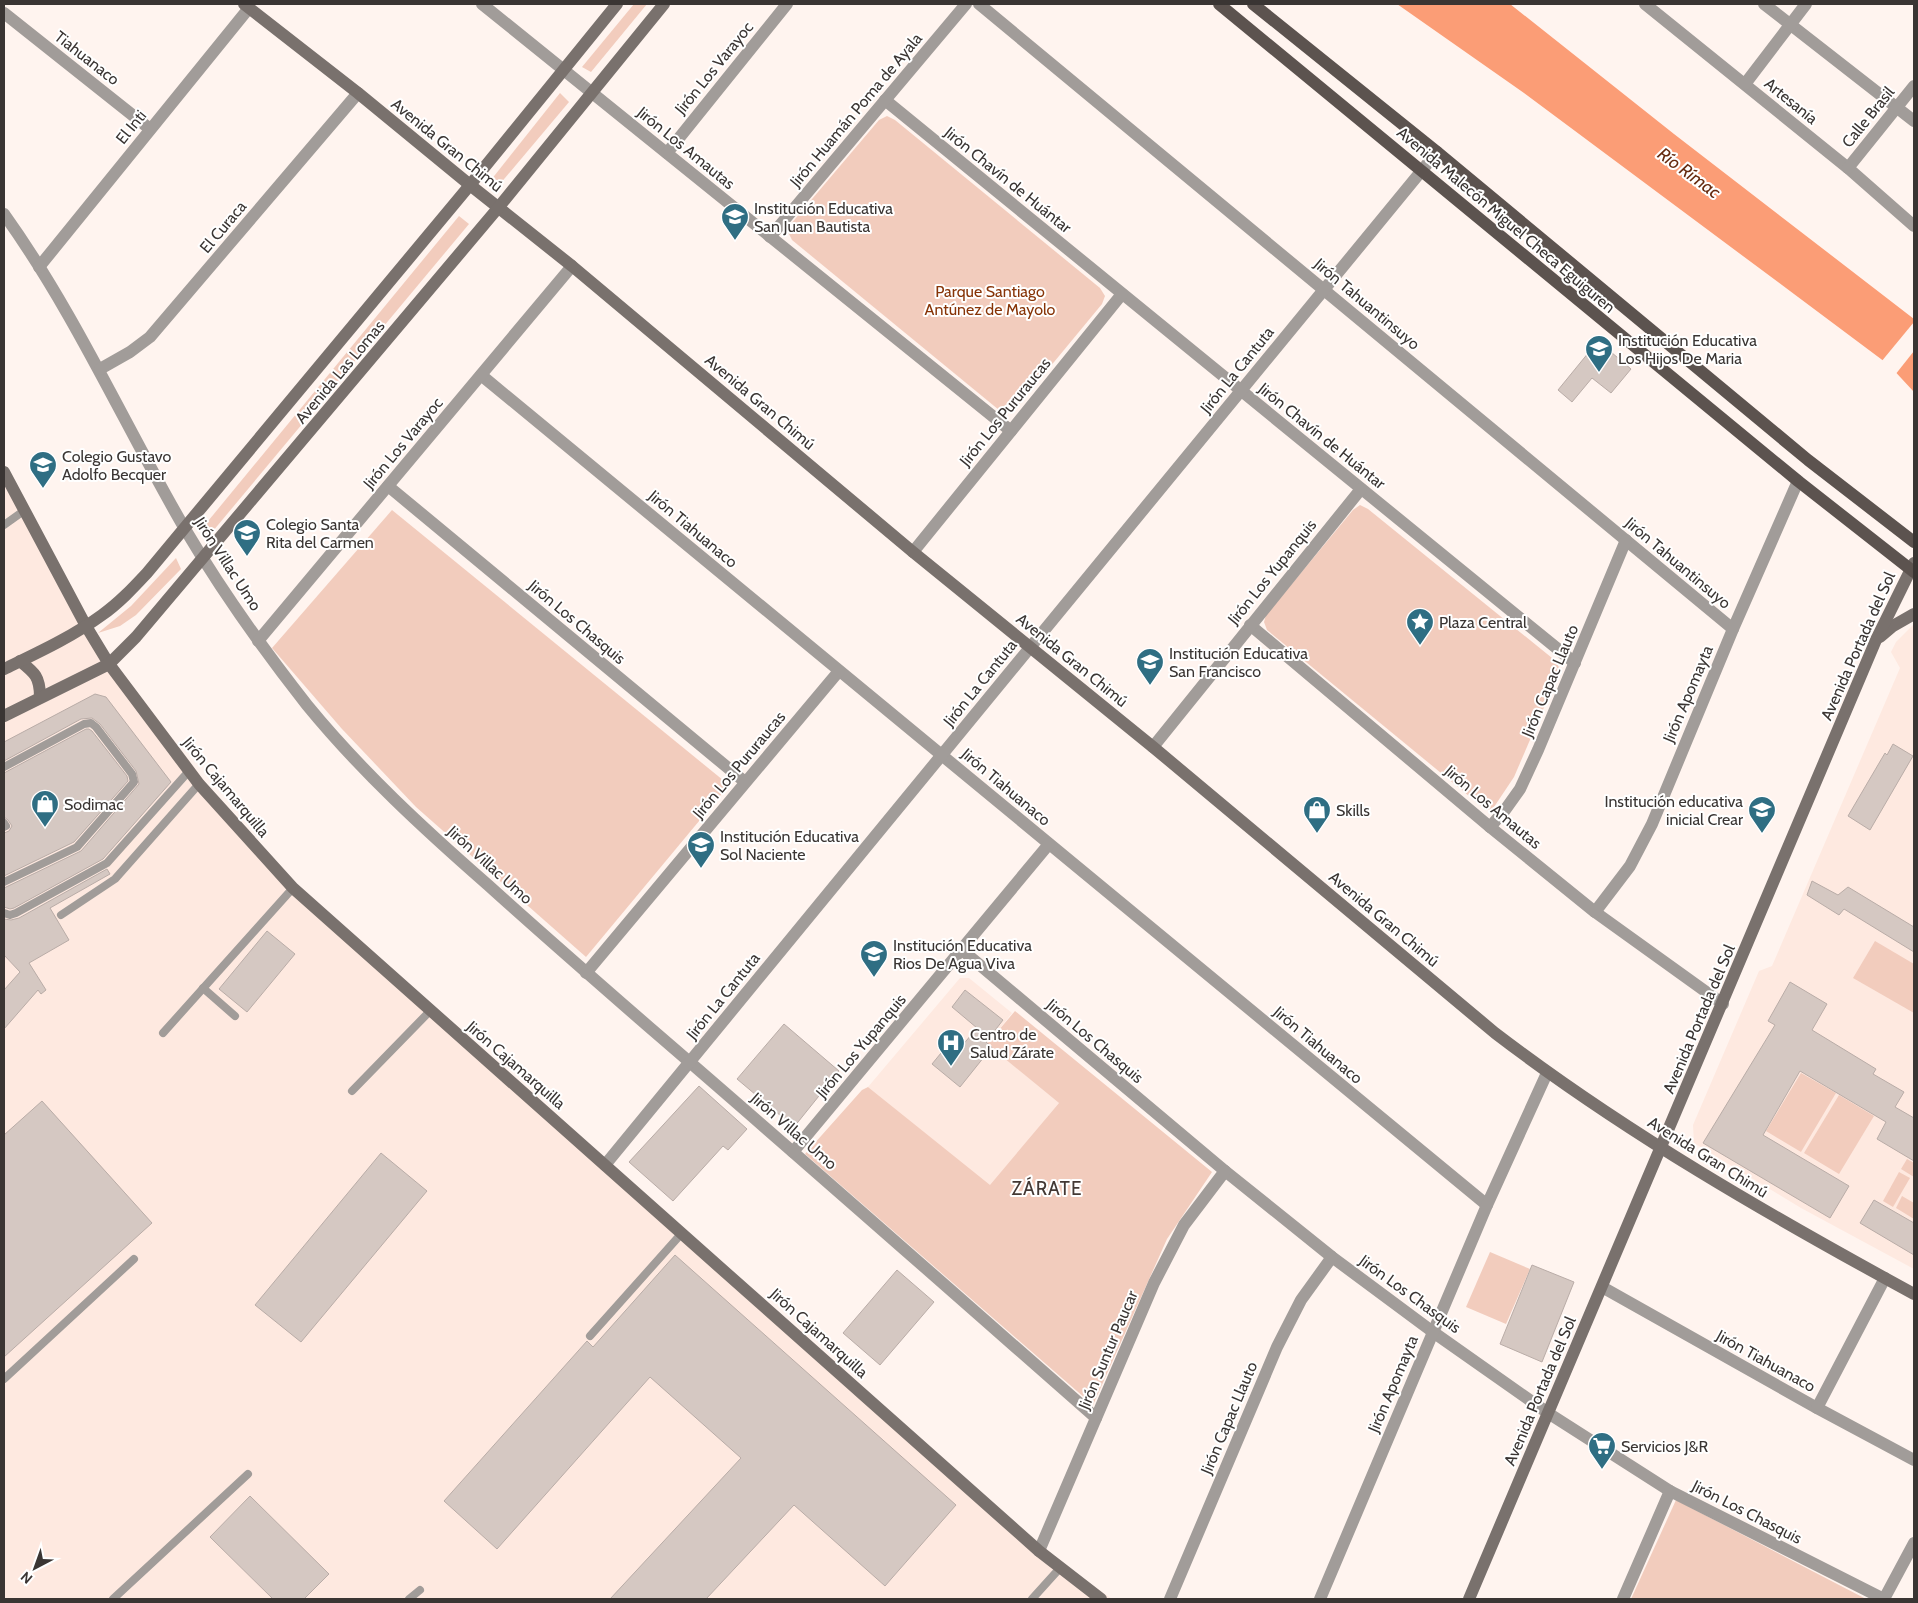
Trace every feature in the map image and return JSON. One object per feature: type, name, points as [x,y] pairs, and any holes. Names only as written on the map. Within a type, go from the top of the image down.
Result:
[{"type":"main road","name":"Avenida Malecón Miguel Checa Eguiguren","points":[[1219,4],[1798,481],[1913,568]]},
{"type":"main road","name":"Avenida Malecón Miguel Checa Eguiguren","points":[[1254,4],[1437,152],[1808,460],[1914,542]]},
{"type":"street","name":"Jirón Los Amautas","points":[[482,4],[1011,430]]},
{"type":"street","name":"Avenida Las Lomas","points":[[4,669],[86,626],[123,598],[148,573],[470,185],[616,4]]},
{"type":"street","name":"Avenida Las Lomas","points":[[4,716],[109,664],[136,637],[498,208],[664,4]]},
{"type":"street","name":"Jirón Los Varayoc","points":[[667,153],[787,4]]},
{"type":"street","name":"Jirón Huamán Poma de Ayala","points":[[770,237],[966,4]]},
{"type":"street","name":"Jirón Tahuantinsuyo","points":[[980,4],[1733,629]]},
{"type":"street","name":"Artesanía","points":[[1645,4],[1848,168],[1914,226]]},
{"type":"street","points":[[1764,4],[1914,121]]},
{"type":"street","points":[[1745,84],[1806,4]]},
{"type":"street","name":"Avenida Gran Chimú","points":[[246,6],[358,93],[572,266],[913,552],[1153,746],[1495,1033],[1547,1073],[1662,1149],[1799,1231],[1914,1294]]},
{"type":"street","name":"El Inti","points":[[39,267],[246,6]]},
{"type":"street","name":"Tiahuanaco","points":[[4,13],[150,129]]},
{"type":"street","name":"Calle Brasil","points":[[1848,168],[1914,86]]},
{"type":"street","name":"El Curaca","points":[[100,369],[130,352],[150,337],[358,93]]},
{"type":"street","name":"Jirón Chavín de Huántar","points":[[885,100],[1575,664]]},
{"type":"street","name":"Jirón La Cantuta","points":[[605,1165],[1437,152]]},
{"type":"street","name":"Jirón Villac Umo","points":[[4,214],[8,228],[39,267],[100,369],[185,529],[258,641],[310,708],[375,780],[454,855],[586,973],[1096,1418]]},
{"type":"street","name":"Jirón Los Varayoc","points":[[258,641],[572,266]]},
{"type":"street","name":"Jirón Los Pururaucas","points":[[913,552],[1122,294]]},
{"type":"street","name":"Jirón Tiahuanaco","points":[[481,375],[1487,1205]]},
{"type":"street","name":"Jirón Cajamarquilla","points":[[4,472],[86,626],[109,664],[199,784],[293,888],[1039,1551],[1101,1599]]},
{"type":"street","name":"Jirón Apomayta","points":[[1596,912],[1630,866],[1652,824],[1733,629],[1798,481]]},
{"type":"street","name":"Jirón Los Chasquis","points":[[388,486],[745,782]]},
{"type":"street","name":"Jirón Los Yupanquis","points":[[1153,746],[1361,489]]},
{"type":"street","name":"Jirón Capac Llauto","points":[[1490,827],[1520,789],[1575,664],[1626,540]]},
{"type":"street","name":"Avenida Portada del Sol","points":[[1469,1599],[1662,1149],[1876,640],[1913,568]]},
{"type":"street","points":[[1876,640],[1893,626],[1914,614]]},
{"type":"street","name":"Jirón Los Amautas","points":[[1250,625],[1490,827],[1596,912],[1723,1004]]},
{"type":"street","points":[[20,661],[37,676],[40,686],[40,697]]},
{"type":"street","name":"Jirón Los Pururaucas","points":[[586,973],[839,671]]},
{"type":"street","name":"Jirón Los Yupanquis","points":[[793,1152],[1049,844]]},
{"type":"street","name":"Jirón Los Chasquis","points":[[962,950],[1225,1172],[1332,1257],[1433,1332],[1548,1413],[1670,1491],[1884,1599]]},
{"type":"street","name":"Jirón Apomayta","points":[[1320,1599],[1487,1205],[1547,1073]]},
{"type":"street","name":"Jirón Suntur Paucar","points":[[1039,1551],[1154,1283],[1180,1232],[1225,1172]]},
{"type":"street","name":"Jirón Capac Llauto","points":[[1170,1599],[1277,1347],[1301,1300],[1332,1257]]},
{"type":"street","points":[[1816,1408],[1885,1278]]},
{"type":"street","name":"Jirón Tiahuanaco","points":[[1602,1287],[1816,1408],[1914,1460]]},
{"type":"street","points":[[1623,1599],[1670,1491]]},
{"type":"street","points":[[1884,1599],[1914,1542]]},
{"type":"lane","points":[[4,525],[25,510]]},
{"type":"lane","points":[[4,767],[84,724],[90,723],[96,727],[132,774],[134,782],[77,847],[4,882]]},
{"type":"lane","points":[[4,914],[16,913],[108,863],[189,771]]},
{"type":"lane","points":[[61,915],[115,879],[199,784]]},
{"type":"lane","points":[[4,823],[6,826],[4,828]]},
{"type":"lane","points":[[163,1033],[293,888]]},
{"type":"lane","points":[[204,988],[235,1016]]},
{"type":"lane","points":[[352,1091],[430,1010]]},
{"type":"lane","points":[[590,1336],[682,1233]]},
{"type":"lane","points":[[4,1379],[134,1259]]},
{"type":"lane","points":[[113,1599],[248,1474]]},
{"type":"lane","points":[[1032,1599],[1060,1568]]},
{"type":"lane","points":[[409,1599],[420,1590]]},
{"type":"shaded area","points":[[4,477],[91,631],[219,800],[330,921],[1035,1544],[1112,1599],[4,1599]]},
{"type":"shaded area","points":[[1914,624],[1914,1269],[1801,1208],[1694,1143],[1693,1125],[1759,971],[1772,966],[1900,668],[1891,652],[1896,642]]},
{"type":"shaded area","name":"Centro de Salud Zárate","points":[[960,978],[969,978],[1012,1013],[988,1044],[1059,1103],[990,1186],[868,1087]]},
{"type":"green space","points":[[634,4],[647,4],[591,72],[582,67]]},
{"type":"green space","points":[[560,93],[569,102],[494,191],[487,185]]},
{"type":"green space","name":"Parque Santiago Antúnez de Mayolo","points":[[887,116],[895,120],[1100,288],[1105,296],[1102,304],[1016,408],[1008,412],[999,410],[792,240],[788,232],[790,225],[879,120]]},
{"type":"green space","points":[[459,216],[469,224],[208,537],[204,526]]},
{"type":"green space","points":[[1360,505],[1368,509],[1557,662],[1559,668],[1558,675],[1514,777],[1492,810],[1486,810],[1267,630],[1264,622],[1266,615],[1353,510]]},
{"type":"green space","points":[[392,510],[729,785],[586,957],[416,807],[342,729],[272,648]]},
{"type":"green space","points":[[176,558],[181,569],[136,615],[120,626],[98,633],[131,606]]},
{"type":"green space","points":[[1875,941],[1914,964],[1914,1013],[1853,978]]},
{"type":"green space","points":[[1015,1011],[1212,1172],[1167,1239],[1093,1405],[805,1154],[862,1090],[868,1087],[990,1185],[1059,1103],[987,1044]]},
{"type":"green space","points":[[1801,1073],[1836,1093],[1801,1152],[1766,1131]]},
{"type":"green space","points":[[1839,1095],[1874,1116],[1839,1174],[1804,1153]]},
{"type":"green space","points":[[1907,1159],[1914,1163],[1914,1177],[1901,1169]]},
{"type":"green space","points":[[1899,1172],[1910,1178],[1893,1207],[1883,1201]]},
{"type":"green space","points":[[1902,1196],[1914,1203],[1914,1219],[1896,1208]]},
{"type":"green space","points":[[1490,1252],[1530,1269],[1506,1324],[1466,1307]]},
{"type":"green space","points":[[1676,1500],[1866,1599],[1631,1599]]},
{"type":"water","name":"Río Rímac","points":[[1397,4],[1510,4],[1674,134],[1914,319],[1914,392],[1889,365],[1524,93]]},
{"type":"pier","points":[[1914,322],[1914,351],[1895,375],[1881,362]]},
{"type":"building","name":"Institución Educativa Los Hijos De Maria","points":[[1598,341],[1631,369],[1611,393],[1592,378],[1572,402],[1558,390]]},
{"type":"building","points":[[95,694],[106,697],[171,782],[103,859],[14,908],[4,907],[4,888],[81,851],[139,784],[136,771],[100,724],[92,718],[81,719],[4,761],[4,742]]},
{"type":"building","points":[[86,729],[92,731],[127,776],[128,781],[74,842],[4,876],[4,833],[9,831],[12,826],[4,817],[4,773]]},
{"type":"building","points":[[1893,744],[1913,756],[1870,830],[1848,816],[1885,753],[1887,755]]},
{"type":"building","points":[[107,869],[110,874],[50,908],[69,940],[29,963],[46,990],[41,994],[38,990],[4,1029],[4,990],[20,972],[4,955],[4,919],[19,918]]},
{"type":"building","points":[[1812,881],[1838,895],[1848,887],[1914,927],[1914,952],[1844,909],[1839,915],[1807,895]]},
{"type":"building","points":[[267,931],[295,954],[247,1012],[219,989]]},
{"type":"building","points":[[1790,982],[1827,1004],[1812,1030],[1876,1069],[1873,1074],[1904,1092],[1895,1107],[1914,1118],[1914,1161],[1877,1139],[1886,1122],[1800,1071],[1763,1135],[1849,1186],[1830,1218],[1703,1143],[1775,1025],[1768,1021]]},
{"type":"building","points":[[965,990],[1003,1020],[986,1042],[992,1047],[960,1087],[932,1064],[941,1053],[950,1060],[977,1028],[952,1007]]},
{"type":"building","points":[[784,1024],[839,1071],[794,1127],[737,1079]]},
{"type":"building","points":[[699,1086],[747,1129],[728,1150],[723,1146],[673,1201],[629,1162]]},
{"type":"building","points":[[42,1101],[152,1223],[4,1357],[4,1135]]},
{"type":"building","points":[[381,1153],[427,1191],[301,1342],[255,1305]]},
{"type":"building","points":[[1874,1200],[1914,1223],[1914,1255],[1860,1223]]},
{"type":"building","points":[[675,1255],[956,1505],[885,1586],[794,1505],[706,1599],[610,1599],[741,1458],[650,1377],[497,1549],[444,1501],[587,1341],[593,1347]]},
{"type":"building","points":[[1532,1265],[1574,1282],[1542,1362],[1500,1344]]},
{"type":"building","points":[[897,1270],[934,1302],[880,1365],[843,1333]]},
{"type":"building","points":[[250,1496],[329,1574],[304,1599],[273,1599],[210,1537]]},
{"type":"place","name":"Institución Educativa San Juan Bautista","points":[[735,241]]},
{"type":"place","name":"Institución Educativa Los Hijos De Maria","points":[[1599,373]]},
{"type":"place","name":"Colegio Gustavo Adolfo Becquer","points":[[43,489]]},
{"type":"place","name":"Colegio Santa Rita del Carmen","points":[[247,557]]},
{"type":"place","name":"Plaza Central","points":[[1420,646]]},
{"type":"place","name":"Institución Educativa San Francisco","points":[[1150,686]]},
{"type":"place","name":"Sodimac","points":[[45,828]]},
{"type":"place","name":"Skills","points":[[1317,834]]},
{"type":"place","name":"Institución educativa inicial Crear","points":[[1762,834]]},
{"type":"place","name":"Institución Educativa Sol Naciente","points":[[701,869]]},
{"type":"place","name":"Institución Educativa Rios De Agua Viva","points":[[874,978]]},
{"type":"place","name":"Centro de Salud Zárate","points":[[951,1067]]},
{"type":"place","name":"Servicios J&R","points":[[1602,1470]]},
{"type":"district","name":"ZÁRATE","points":[[1047,1188]]}]
